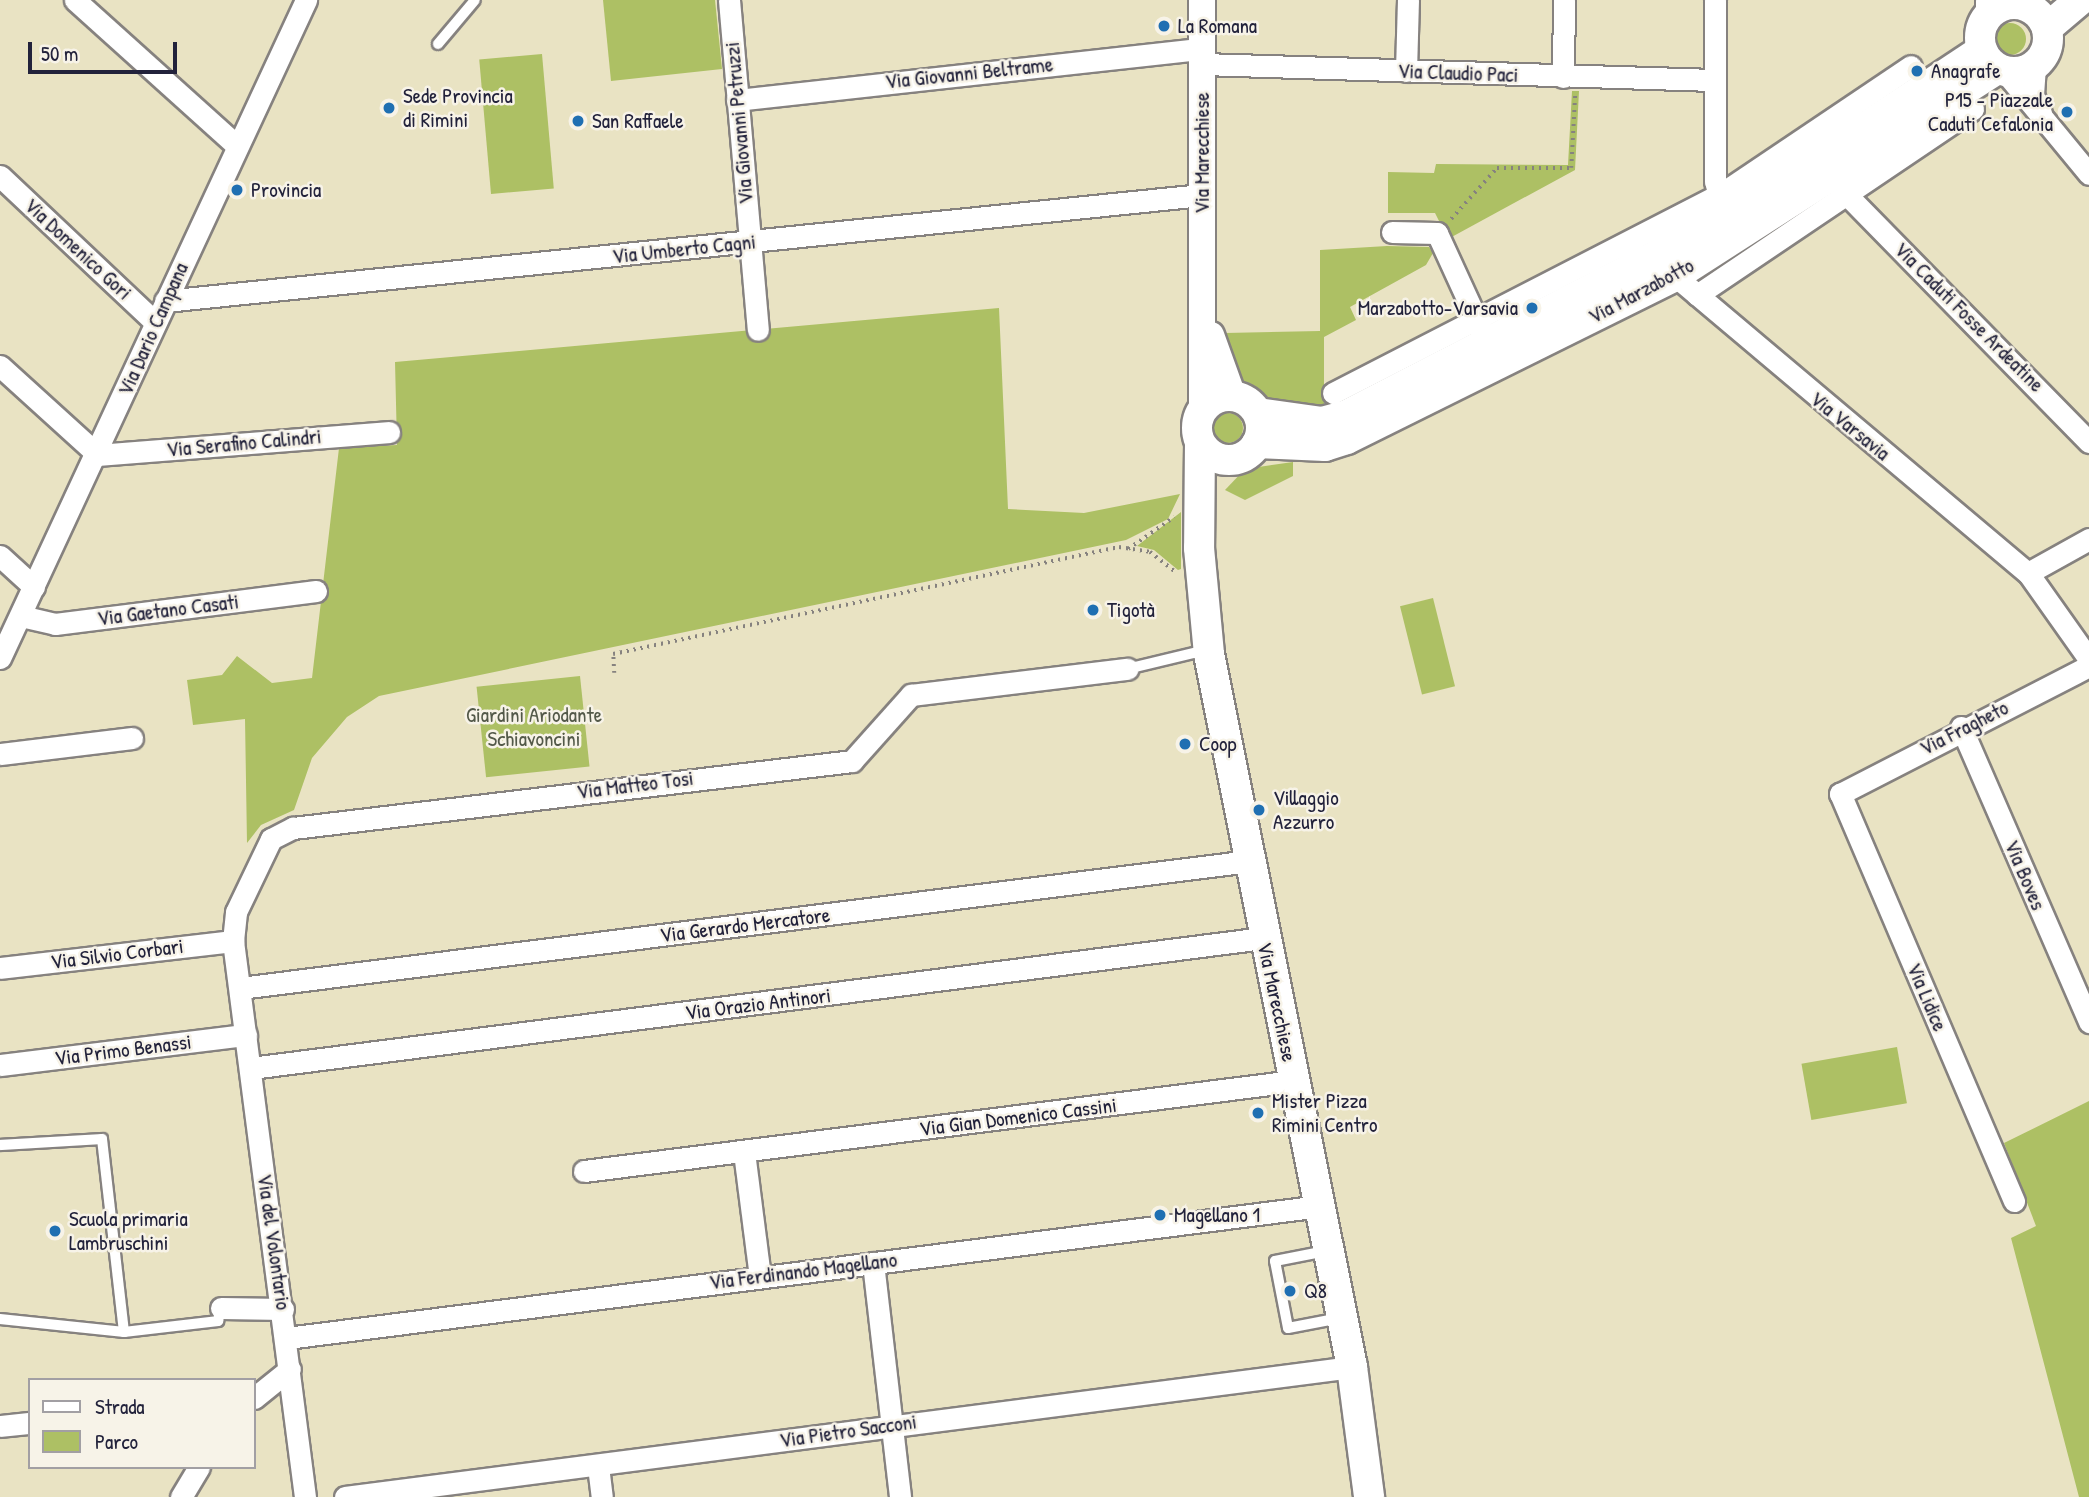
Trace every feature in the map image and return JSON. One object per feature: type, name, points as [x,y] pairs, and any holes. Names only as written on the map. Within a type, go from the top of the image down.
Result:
[{"type":"main road","points":[[2016,9],[2080,0]]},
{"type":"main road","points":[[2016,9],[2047,49],[2035,66],[1995,64],[2016,9]]},
{"type":"main road","name":"Via Marzabotto","points":[[1258,413],[1322,422],[1345,416],[1482,331],[1995,64]]},
{"type":"main road","name":"Via Marzabotto","points":[[1257,443],[1325,446],[1347,439],[1686,285],[1995,64]]},
{"type":"main road","points":[[1233,396],[1258,413],[1257,443],[1245,456],[1227,460],[1200,443],[1202,409],[1233,396]]},
{"type":"main road","name":"Via Marecchiese","points":[[1200,443],[1199,548],[1209,649],[1264,938],[1352,1367],[1369,1497]]},
{"type":"main road","name":"Via Marecchiese","points":[[1199,548],[1227,460]]},
{"type":"street","points":[[75,0],[237,146]]},
{"type":"street","name":"Via Dario Campana","points":[[0,658],[98,455],[155,322],[306,0]]},
{"type":"street","name":"Via Giovanni Petruzzi","points":[[729,0],[758,330]]},
{"type":"street","name":"Via Marecchiese","points":[[1202,0],[1202,409]]},
{"type":"street","points":[[1406,71],[1408,0]]},
{"type":"street","points":[[1564,0],[1569,78]]},
{"type":"street","points":[[1715,0],[1713,80],[1722,208]]},
{"type":"street","name":"Via Giovanni Beltrame","points":[[737,100],[1202,56]]},
{"type":"street","name":"Via Claudio Paci","points":[[1202,56],[1406,71],[1569,78],[1713,80]]},
{"type":"street","points":[[1995,64],[2053,136],[2089,174]]},
{"type":"street","name":"Via Marzabotto","points":[[1722,208],[1911,66]]},
{"type":"street","points":[[2035,66],[2033,95],[2053,136]]},
{"type":"street","name":"Via Marzabotto","points":[[1686,285],[1847,195],[1973,109]]},
{"type":"street","name":"Via Domenico Gori","points":[[0,176],[155,322]]},
{"type":"street","name":"Via Umberto Cagni","points":[[165,301],[1202,195]]},
{"type":"street","name":"Via Caduti Fosse Ardeatine","points":[[1847,195],[2089,442]]},
{"type":"street","points":[[1392,232],[1437,233],[1482,331]]},
{"type":"street","name":"Via Varsavia","points":[[1686,285],[2028,573],[2089,659]]},
{"type":"street","name":"Via Marecchiese","points":[[1203,306],[1233,396]]},
{"type":"street","name":"Via Marzabotto","points":[[1334,393],[1482,331]]},
{"type":"street","points":[[0,366],[98,455]]},
{"type":"street","name":"Via Serafino Calindri","points":[[98,455],[389,432]]},
{"type":"street","points":[[2028,573],[2089,539]]},
{"type":"street","points":[[0,556],[34,587]]},
{"type":"street","name":"Via Gaetano Casati","points":[[21,616],[55,624],[316,592]]},
{"type":"street","name":"Via Fragheto","points":[[1840,794],[1961,727],[2089,666]]},
{"type":"street","name":"Via Matteo Tosi","points":[[240,988],[233,941],[246,885],[271,839],[283,829],[852,761],[911,695],[1127,669]]},
{"type":"street","name":"Via Boves","points":[[1961,727],[2089,1022]]},
{"type":"street","points":[[0,754],[132,738]]},
{"type":"street","name":"Via Lidice","points":[[1840,794],[2014,1201]]},
{"type":"street","name":"Via Gerardo Mercatore","points":[[240,988],[1250,861]]},
{"type":"street","name":"Via Orazio Antinori","points":[[251,1068],[1264,938]]},
{"type":"street","name":"Via Silvio Corbari","points":[[0,968],[233,941]]},
{"type":"street","name":"Via del Volontario","points":[[240,988],[287,1338],[305,1497]]},
{"type":"street","name":"Via Primo Benassi","points":[[0,1065],[246,1035]]},
{"type":"street","name":"Via Gian Domenico Cassini","points":[[584,1171],[1293,1081]]},
{"type":"street","points":[[744,1152],[760,1277]]},
{"type":"street","name":"Via Ferdinando Magellano","points":[[287,1338],[1320,1206]]},
{"type":"street","points":[[873,1263],[900,1497]]},
{"type":"street","points":[[222,1308],[283,1309]]},
{"type":"street","name":"Via Pietro Sacconi","points":[[345,1497],[598,1466],[891,1424],[1352,1367]]},
{"type":"street","points":[[256,1396],[290,1369]]},
{"type":"street","points":[[0,1426],[28,1423]]},
{"type":"street","points":[[598,1466],[602,1497]]},
{"type":"street","points":[[181,1497],[198,1469]]},
{"type":"lane","points":[[438,44],[475,0]]},
{"type":"lane","points":[[1127,669],[1158,665],[1209,649]]},
{"type":"lane","points":[[0,1146],[102,1139],[124,1332]]},
{"type":"lane","points":[[1329,1251],[1275,1261],[1288,1328],[1342,1317]]},
{"type":"lane","points":[[0,1318],[124,1332],[218,1321],[222,1308]]},
{"type":"path","points":[[1443,228],[1497,168],[1571,169],[1569,78]]},
{"type":"path","points":[[1128,549],[1177,513]]},
{"type":"path","points":[[614,673],[612,654],[1128,549],[1150,552],[1186,582]]},
{"type":"green space","points":[[603,0],[715,0],[722,69],[611,81]]},
{"type":"green space","points":[[2010,23],[2021,28],[2026,39],[2021,50],[2010,55],[1999,50],[1994,39],[1999,28]]},
{"type":"green space","points":[[542,54],[554,188],[491,194],[479,59]]},
{"type":"green space","points":[[1572,91],[1579,91],[1575,170],[1448,239],[1435,213],[1388,213],[1388,172],[1434,173],[1436,164],[1568,165]]},
{"type":"green space","points":[[1387,246],[1429,247],[1433,253],[1426,265],[1350,307],[1356,320],[1324,337],[1324,410],[1259,398],[1238,381],[1225,333],[1320,331],[1320,250]]},
{"type":"green space","points":[[999,308],[1008,509],[1084,513],[1180,494],[1168,519],[1126,540],[379,696],[347,717],[312,758],[294,810],[261,825],[247,843],[245,719],[193,725],[187,680],[222,675],[237,656],[272,683],[312,678],[339,448],[397,445],[395,362]]},
{"type":"green space","points":[[1228,413],[1234,414],[1242,422],[1242,434],[1234,442],[1228,443],[1222,442],[1214,434],[1213,428],[1214,422],[1222,414]]},
{"type":"green space","points":[[1293,462],[1293,476],[1245,500],[1225,490],[1245,469]]},
{"type":"green space","points":[[1181,512],[1181,569],[1178,570],[1154,550],[1137,546]]},
{"type":"green space","points":[[1433,598],[1455,686],[1422,695],[1400,606]]},
{"type":"green space","name":"Giardini Ariodante Schiavoncini","points":[[580,676],[590,767],[486,777],[477,687]]},
{"type":"green space","points":[[1897,1047],[1907,1103],[1811,1120],[1801,1064]]},
{"type":"green space","points":[[2089,1101],[2089,1497],[2079,1497],[2011,1238],[2036,1226],[2004,1143]]},
{"type":"place","name":"La Romana","points":[[1164,26]]},
{"type":"place","name":"Anagrafe","points":[[1917,71]]},
{"type":"place","name":"Sede Provincia di Rimini","points":[[389,108]]},
{"type":"place","name":"P15 - Piazzale Caduti Cefalonia","points":[[2067,112]]},
{"type":"place","name":"San Raffaele","points":[[578,121]]},
{"type":"place","name":"Provincia","points":[[237,190]]},
{"type":"place","name":"Marzabotto-Varsavia","points":[[1532,308]]},
{"type":"place","name":"Tigotà","points":[[1093,610]]},
{"type":"place","name":"Coop","points":[[1185,744]]},
{"type":"place","name":"Villaggio Azzurro","points":[[1259,810]]},
{"type":"place","name":"Mister Pizza Rimini Centro","points":[[1258,1113]]},
{"type":"place","name":"Magellano 1","points":[[1160,1215]]},
{"type":"place","name":"Scuola primaria Lambruschini","points":[[55,1231]]},
{"type":"place","name":"Q8","points":[[1290,1291]]}]
